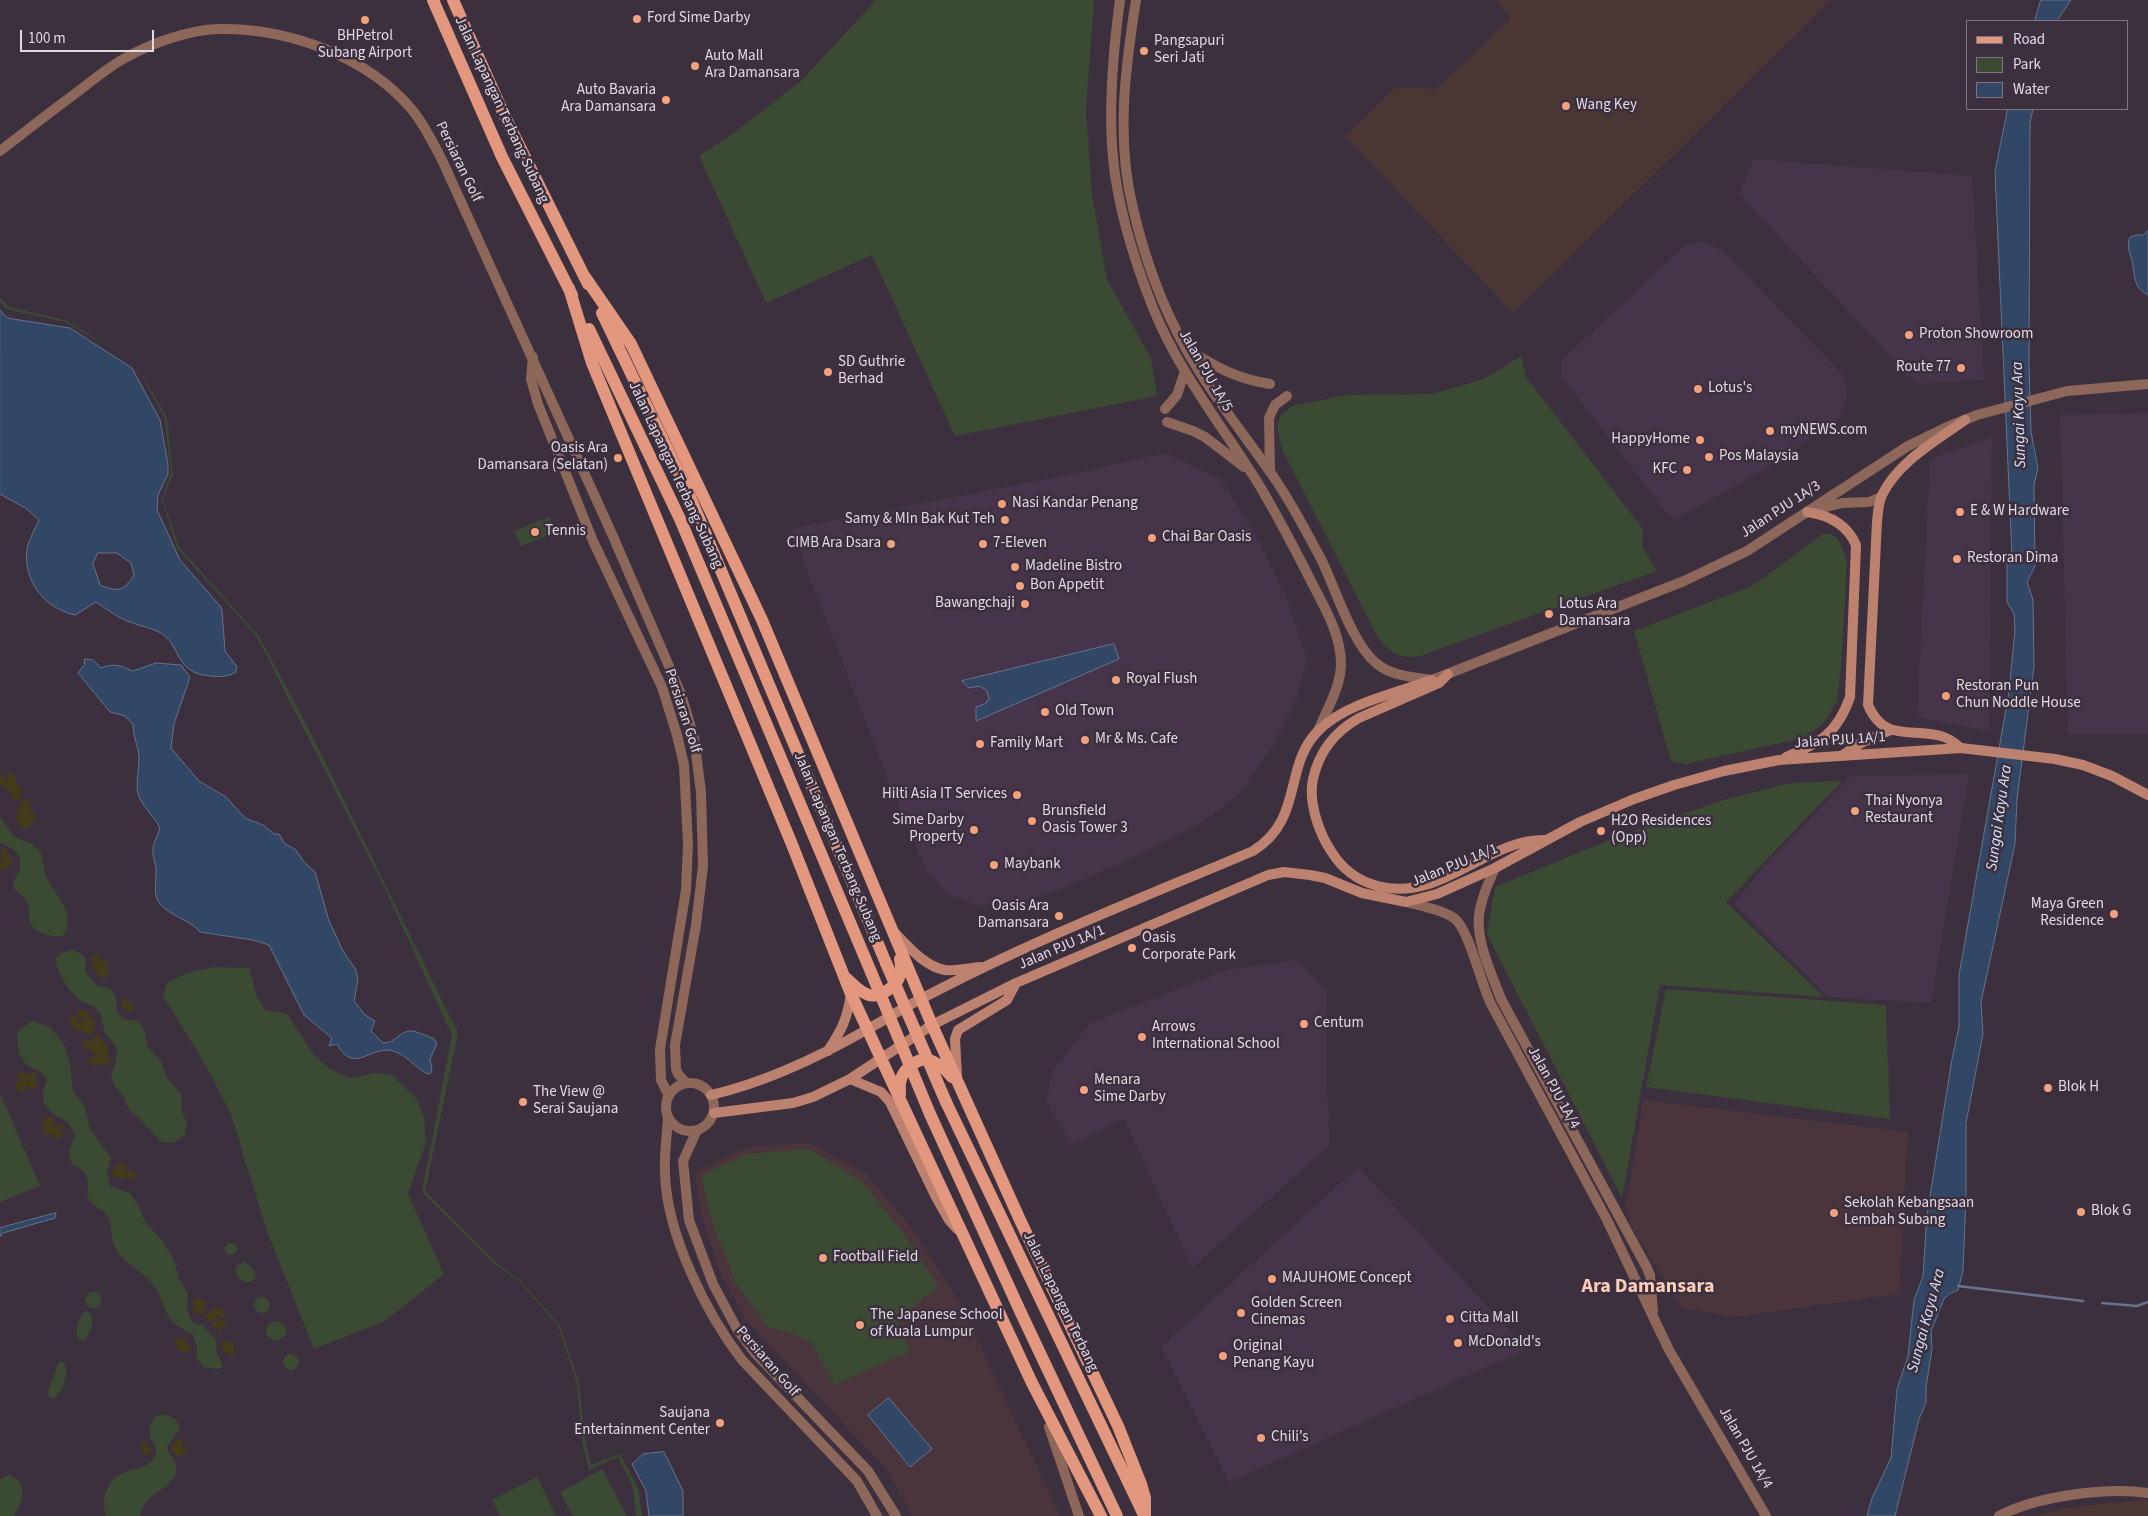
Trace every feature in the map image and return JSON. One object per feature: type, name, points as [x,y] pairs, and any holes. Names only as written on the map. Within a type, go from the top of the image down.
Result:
[{"type":"main road","name":"Jalan Lapangan Terbang Subang","points":[[433,0],[502,157],[680,519],[930,1114],[1117,1516]]},
{"type":"main road","name":"Jalan Lapangan Terbang Subang","points":[[453,0],[506,119],[585,277],[688,492],[886,964],[946,1102]]},
{"type":"main road","points":[[585,277],[631,344],[762,620],[920,999],[1020,1220],[1118,1426],[1141,1484],[1145,1498],[1145,1516]]},
{"type":"main road","points":[[568,288],[592,363],[791,842],[851,994],[1032,1383],[1101,1516]]},
{"type":"main road","points":[[1963,748],[1941,736],[1891,730],[1881,725],[1874,717],[1868,704],[1877,522],[1881,497],[1891,481],[1908,462],[1965,420]]},
{"type":"main road","points":[[1779,760],[1822,740],[1845,711],[1850,697],[1856,545],[1853,537],[1841,524],[1830,517],[1807,512]]},
{"type":"main road","points":[[1448,674],[1439,683],[1348,724],[1334,737],[1322,753],[1312,783],[1313,800],[1324,840],[1336,859],[1366,883],[1406,891],[1425,886],[1531,840],[1546,840]]},
{"type":"main road","name":"Jalan PJU 1A/1","points":[[711,1095],[741,1088],[827,1052],[920,999],[1024,948],[1253,851],[1263,845],[1279,828],[1287,811],[1304,753],[1318,731],[1357,706],[1432,680]]},
{"type":"main road","points":[[1841,756],[1861,743],[1891,730]]},
{"type":"main road","name":"Jalan PJU 1A/1","points":[[714,1113],[793,1103],[813,1097],[850,1079],[932,1025],[1016,983],[1268,875],[1284,872],[1310,875],[1325,878],[1362,893],[1406,902],[1437,894],[1495,868],[1605,810],[1674,785],[1724,771],[1779,760],[1963,748],[2054,759],[2082,765],[2112,776],[2148,796]]},
{"type":"main road","points":[[891,929],[922,959],[945,970],[987,966]]},
{"type":"main road","points":[[844,975],[858,990],[870,995],[878,995],[894,985],[900,976],[900,949]]},
{"type":"main road","points":[[957,1081],[955,1039],[958,1030],[1007,1000],[1016,983]]},
{"type":"main road","points":[[827,1052],[848,1016],[851,994]]},
{"type":"main road","points":[[899,1098],[901,1079],[911,1065],[920,1060],[928,1059],[936,1063],[957,1081]]},
{"type":"main road","points":[[850,1079],[881,1092],[890,1102],[936,1197],[949,1220],[963,1235]]},
{"type":"main road","name":"Jalan Lapangan Terbang","points":[[946,1102],[1145,1516]]},
{"type":"street","name":"Jalan PJU 1A/5","points":[[1120,0],[1111,103],[1113,158],[1120,204],[1134,258],[1154,310],[1185,371],[1249,470],[1296,550],[1331,620],[1340,650],[1341,666],[1338,681],[1318,731]]},
{"type":"street","name":"Jalan PJU 1A/5","points":[[1136,0],[1126,67],[1123,104],[1127,182],[1146,254],[1186,348],[1217,398],[1270,472],[1321,559],[1356,636],[1366,653],[1377,664],[1388,670],[1405,676],[1432,680]]},
{"type":"street","name":"Persiaran Golf","points":[[0,151],[125,58],[186,34],[217,29],[248,30],[303,41],[339,55],[368,72],[413,110],[428,132],[442,160],[532,357],[681,694],[694,738],[701,792],[703,866],[700,895],[675,1045],[676,1069],[686,1083]]},
{"type":"street","points":[[1186,348],[1204,360],[1246,380],[1270,384]]},
{"type":"street","name":"Persiaran Golf","points":[[532,357],[530,378],[538,404],[593,541],[662,687],[684,765],[688,844],[686,890],[660,1049],[661,1080],[668,1096]]},
{"type":"street","points":[[1165,409],[1177,396],[1185,371]]},
{"type":"street","name":"Jalan PJU 1A/3","points":[[1432,680],[1684,581],[1747,551],[1908,446],[1977,415],[2067,391],[2148,384]]},
{"type":"street","points":[[1270,472],[1269,418],[1275,405],[1287,396]]},
{"type":"street","points":[[1167,422],[1193,430],[1249,470]]},
{"type":"street","points":[[1807,512],[1842,502],[1869,502],[1881,497]]},
{"type":"street","points":[[687,798],[697,791],[701,792]]},
{"type":"street","name":"Jalan PJU 1A/4","points":[[1495,868],[1482,898],[1478,928],[1488,965],[1501,999],[1647,1268],[1650,1275],[1653,1317]]},
{"type":"street","name":"Jalan PJU 1A/4","points":[[1406,902],[1442,912],[1459,923],[1463,928],[1491,1004],[1607,1220],[1669,1350],[1766,1516]]},
{"type":"street","points":[[1478,970],[1488,965]]},
{"type":"street","points":[[686,1083],[700,1085],[711,1095],[714,1107],[714,1113],[705,1126],[697,1130],[684,1130],[668,1117],[666,1103],[668,1096],[679,1085],[686,1083]]},
{"type":"street","name":"Persiaran Golf","points":[[668,1117],[666,1184],[674,1226],[698,1290],[726,1340],[742,1360],[857,1481],[878,1516]]},
{"type":"street","name":"Persiaran Golf","points":[[697,1130],[683,1161],[689,1220],[713,1284],[737,1329],[755,1353],[868,1471],[896,1516]]},
{"type":"street","points":[[1032,1383],[1057,1447],[1079,1516]]},
{"type":"street","points":[[1999,1516],[2027,1505],[2070,1496],[2115,1491],[2148,1493]]},
{"type":"shaded area","points":[[1495,0],[1831,0],[1513,313],[1345,136],[1396,87],[1436,89],[1511,18]]},
{"type":"shaded area","points":[[1754,159],[1972,176],[1984,380],[1916,384],[1739,194]]},
{"type":"shaded area","points":[[1703,242],[1723,251],[1842,374],[1847,389],[1846,400],[1837,420],[1761,472],[1676,519],[1667,514],[1562,377],[1561,361],[1688,243]]},
{"type":"shaded area","points":[[2148,413],[2148,734],[2068,734],[2060,415]]},
{"type":"shaded area","points":[[1992,437],[1989,731],[1917,717],[1930,459]]},
{"type":"shaded area","points":[[1165,453],[1221,479],[1259,541],[1287,600],[1307,660],[1297,698],[1274,744],[1239,794],[1203,822],[1128,860],[1060,890],[1007,906],[976,905],[948,894],[927,872],[893,793],[791,529],[1071,474]]},
{"type":"shaded area","points":[[1969,774],[1931,1003],[1828,997],[1734,904],[1763,867],[1851,776]]},
{"type":"shaded area","name":"Oasis Corporate Park","points":[[1297,960],[1326,990],[1327,1091],[1330,1145],[1192,1268],[1124,1119],[1070,1145],[1047,1100],[1052,1072],[1090,1023],[1227,970]]},
{"type":"shaded area","points":[[1643,1100],[1908,1132],[1899,1294],[1735,1317],[1681,1308],[1630,1224],[1626,1205]]},
{"type":"shaded area","name":"The Japanese School of Kuala Lumpur","points":[[809,1143],[866,1173],[915,1232],[959,1301],[1060,1516],[912,1516],[887,1470],[745,1319],[717,1266],[700,1209],[695,1172],[749,1146]]},
{"type":"shaded area","points":[[1358,1167],[1527,1349],[1229,1482],[1161,1347]]},
{"type":"shaded area","points":[[2148,1500],[2148,1516],[2037,1516],[2060,1509]]},
{"type":"green space","points":[[876,0],[1094,0],[1086,109],[1092,194],[1107,280],[1151,358],[1157,396],[955,436],[872,255],[766,303],[699,156],[734,133],[802,80]]},
{"type":"green space","points":[[0,297],[9,307],[65,320],[133,360],[65,322],[6,309],[0,302]]},
{"type":"green space","points":[[1521,356],[1526,377],[1643,529],[1642,546],[1657,571],[1420,656],[1407,657],[1396,654],[1378,638],[1282,449],[1277,427],[1280,416],[1292,406],[1347,395],[1432,394],[1484,379]]},
{"type":"green space","points":[[133,360],[167,417],[173,475],[163,499],[179,547],[259,636],[312,735],[458,1033],[425,1191],[498,1264],[521,1281],[560,1326],[579,1383],[585,1440],[591,1465],[620,1454],[638,1488],[642,1516],[636,1516],[633,1487],[618,1457],[589,1470],[582,1441],[577,1384],[558,1326],[520,1282],[496,1265],[422,1192],[452,1035],[384,887],[257,637],[177,548],[162,500],[171,471],[164,417]]},
{"type":"green space","name":"Tennis","points":[[549,517],[555,533],[521,546],[514,531]]},
{"type":"green space","points":[[1823,534],[1831,534],[1837,538],[1842,546],[1847,563],[1841,667],[1837,701],[1828,716],[1821,726],[1803,738],[1685,764],[1671,761],[1634,631],[1752,586]]},
{"type":"green space","points":[[1842,781],[1726,902],[1824,997],[1660,985],[1622,1198],[1487,934],[1495,887],[1617,837],[1723,800],[1790,783]]},
{"type":"green space","points":[[0,816],[14,837],[32,844],[41,853],[46,876],[62,902],[67,915],[67,929],[63,936],[54,936],[37,931],[31,924],[28,904],[24,897],[14,889],[14,882],[20,866],[19,857],[11,848],[0,843]]},
{"type":"green space","points":[[73,950],[85,956],[86,973],[96,985],[111,989],[116,997],[117,1013],[126,1020],[138,1021],[145,1031],[147,1046],[161,1061],[167,1078],[181,1094],[181,1109],[187,1123],[185,1135],[174,1143],[161,1142],[129,1110],[123,1095],[114,1086],[111,1075],[116,1062],[117,1048],[105,1033],[101,1015],[95,1007],[79,1000],[68,988],[58,970],[55,960],[61,953]]},
{"type":"green space","points":[[214,967],[249,968],[257,997],[265,1010],[287,1014],[314,1055],[332,1070],[350,1078],[376,1073],[392,1075],[417,1099],[424,1117],[426,1142],[408,1194],[444,1274],[385,1321],[314,1349],[268,1234],[230,1112],[205,1064],[163,996],[167,983],[186,973]]},
{"type":"green space","points":[[1666,989],[1886,1005],[1890,1119],[1646,1087]]},
{"type":"green space","points":[[32,1021],[50,1027],[64,1044],[70,1064],[73,1091],[85,1107],[90,1128],[111,1158],[107,1172],[110,1186],[130,1193],[139,1207],[145,1222],[161,1239],[174,1260],[179,1279],[188,1294],[187,1309],[192,1322],[196,1325],[202,1324],[217,1342],[216,1352],[223,1366],[220,1369],[206,1368],[200,1363],[196,1356],[197,1348],[193,1334],[174,1323],[149,1280],[121,1256],[113,1243],[109,1219],[105,1213],[90,1201],[86,1175],[72,1164],[69,1152],[75,1135],[69,1123],[54,1114],[44,1104],[43,1091],[47,1080],[45,1076],[25,1063],[20,1055],[17,1032]]},
{"type":"green space","points":[[0,1093],[40,1186],[0,1202]]},
{"type":"green space","name":"Football Field","points":[[809,1149],[861,1181],[904,1234],[938,1286],[898,1322],[910,1351],[834,1385],[812,1343],[791,1333],[768,1327],[735,1282],[713,1223],[701,1176],[746,1154]]},
{"type":"green space","points":[[229,1243],[233,1243],[237,1249],[233,1255],[229,1255],[225,1251],[225,1247]]},
{"type":"green space","points":[[244,1262],[253,1268],[255,1273],[256,1278],[251,1282],[244,1282],[238,1277],[235,1269]]},
{"type":"green space","points":[[93,1292],[99,1294],[101,1300],[99,1306],[93,1308],[87,1306],[85,1300],[87,1294]]},
{"type":"green space","points":[[259,1297],[265,1297],[270,1302],[268,1311],[259,1313],[254,1308],[254,1302]]},
{"type":"green space","points":[[85,1311],[90,1313],[92,1320],[85,1341],[78,1340],[76,1332],[80,1318]]},
{"type":"green space","points":[[276,1321],[283,1324],[286,1331],[283,1338],[276,1341],[269,1338],[266,1331],[269,1324]]},
{"type":"green space","points":[[291,1354],[297,1356],[299,1362],[297,1368],[291,1370],[285,1368],[283,1362],[285,1356]]},
{"type":"green space","points":[[59,1362],[63,1362],[65,1366],[66,1376],[63,1386],[54,1399],[49,1397],[48,1392]]},
{"type":"green space","points":[[162,1415],[174,1418],[180,1428],[167,1447],[176,1465],[174,1477],[171,1482],[147,1501],[140,1516],[106,1516],[104,1497],[112,1481],[123,1473],[152,1462],[155,1458],[156,1447],[151,1439],[150,1427],[156,1416]]},
{"type":"green space","points":[[602,1469],[627,1516],[573,1516],[560,1492]]},
{"type":"green space","points":[[9,1475],[16,1478],[20,1483],[23,1492],[22,1498],[14,1516],[0,1516],[0,1479]]},
{"type":"green space","points":[[537,1477],[556,1516],[500,1516],[492,1500]]},
{"type":"sand","points":[[9,773],[16,777],[16,784],[22,789],[18,800],[14,800],[9,791],[0,784],[0,777],[2,775],[9,781],[7,776]]},
{"type":"sand","points":[[25,799],[28,799],[31,805],[31,812],[36,814],[36,819],[25,829],[18,822],[17,814]]},
{"type":"sand","points":[[2,847],[7,850],[12,860],[9,866],[0,871]]},
{"type":"sand","points":[[97,954],[100,956],[98,962],[100,964],[103,959],[107,960],[106,970],[108,972],[106,978],[98,977],[91,968],[95,965],[90,961],[91,958]]},
{"type":"sand","points":[[124,999],[127,999],[129,1005],[130,1001],[132,1001],[133,1011],[128,1012],[121,1005]]},
{"type":"sand","points":[[78,1010],[86,1011],[95,1021],[93,1032],[90,1035],[75,1030],[70,1023],[71,1016],[75,1015],[79,1022],[82,1022],[83,1020],[77,1014]]},
{"type":"sand","points":[[97,1034],[109,1049],[107,1054],[110,1062],[108,1065],[100,1064],[94,1066],[87,1061],[90,1056],[96,1058],[98,1056],[91,1052],[91,1048],[84,1050],[82,1042],[84,1040],[92,1041]]},
{"type":"sand","points":[[20,1072],[27,1074],[34,1072],[38,1078],[32,1081],[38,1087],[32,1090],[26,1085],[25,1090],[21,1092],[17,1090],[16,1082],[20,1082],[22,1079],[16,1077]]},
{"type":"sand","points":[[47,1116],[54,1118],[56,1121],[51,1125],[61,1124],[64,1128],[60,1132],[63,1136],[62,1138],[57,1139],[51,1132],[49,1133],[49,1138],[44,1133],[41,1123]]},
{"type":"sand","points":[[118,1163],[127,1164],[127,1167],[123,1168],[124,1170],[134,1171],[136,1173],[135,1178],[132,1180],[127,1176],[126,1179],[121,1179],[119,1175],[115,1178],[113,1177],[112,1171]]},
{"type":"sand","points":[[195,1298],[207,1304],[203,1306],[206,1310],[202,1314],[192,1312],[194,1305],[192,1300]]},
{"type":"sand","points":[[214,1308],[224,1309],[225,1317],[220,1318],[217,1314],[217,1320],[210,1322],[204,1316]]},
{"type":"sand","points":[[223,1320],[228,1324],[226,1327],[222,1326],[221,1331],[212,1327],[215,1322]]},
{"type":"sand","points":[[186,1337],[189,1340],[184,1343],[191,1345],[192,1350],[182,1353],[173,1341]]},
{"type":"sand","points":[[224,1341],[235,1343],[233,1347],[236,1354],[234,1356],[231,1356],[228,1352],[222,1353],[225,1348],[220,1346]]},
{"type":"sand","points":[[182,1438],[184,1443],[182,1445],[188,1452],[178,1457],[172,1452],[171,1447],[175,1441]]},
{"type":"sand","points":[[144,1440],[148,1443],[146,1449],[150,1447],[153,1450],[147,1456],[143,1453],[142,1449]]},
{"type":"water","points":[[2041,0],[2071,0],[2058,20],[2035,20]]},
{"type":"water","name":"Sungai Kayu Ara","points":[[2008,110],[2033,110],[2030,123],[2029,365],[2031,432],[2038,468],[2034,485],[2035,566],[2027,582],[2033,600],[2034,667],[2017,799],[2015,844],[1981,1002],[1983,1034],[1966,1123],[1963,1271],[1958,1290],[1949,1294],[1944,1299],[1931,1331],[1932,1349],[1926,1387],[1926,1403],[1919,1419],[1895,1516],[1867,1516],[1872,1498],[1891,1458],[1897,1389],[1908,1356],[1914,1300],[1923,1276],[1927,1215],[1952,1059],[1959,1027],[1959,975],[2009,692],[2015,630],[2014,614],[2007,602],[2007,561],[2012,556],[1995,172]]},
{"type":"water","points":[[2148,231],[2148,295],[2137,285],[2128,243],[2130,237],[2143,235]]},
{"type":"water","points":[[0,310],[7,318],[70,328],[132,368],[160,420],[168,464],[168,474],[158,495],[157,510],[180,560],[220,606],[225,651],[237,667],[236,672],[227,676],[210,676],[198,674],[190,670],[166,637],[156,630],[121,618],[96,602],[75,615],[54,606],[38,591],[28,572],[27,549],[39,520],[27,509],[0,494]],"holes":[[[98,553],[117,553],[131,563],[134,575],[127,585],[120,589],[111,589],[100,585],[93,564]]]},
{"type":"water","points":[[1114,644],[1119,659],[976,721],[976,707],[985,704],[989,699],[987,691],[980,686],[969,688],[962,681]]},
{"type":"water","points":[[85,659],[93,660],[101,668],[117,665],[133,671],[156,663],[181,665],[190,677],[174,724],[171,748],[199,781],[226,797],[245,818],[263,825],[274,834],[279,834],[284,843],[296,850],[303,861],[315,872],[329,921],[343,951],[356,970],[358,980],[354,1001],[365,1015],[375,1021],[371,1031],[383,1043],[410,1031],[434,1039],[437,1044],[430,1059],[432,1070],[430,1074],[394,1051],[380,1051],[355,1059],[343,1053],[337,1044],[329,1046],[332,1038],[304,1015],[269,945],[253,940],[200,932],[160,904],[155,892],[156,870],[153,853],[160,828],[138,795],[139,755],[133,724],[125,716],[110,712],[78,673],[84,665]]},
{"type":"water","points":[[56,1213],[55,1218],[3,1233],[0,1237],[0,1228]]},
{"type":"water","points":[[889,1398],[932,1449],[910,1467],[868,1415]]},
{"type":"water","points":[[664,1452],[683,1491],[683,1516],[649,1516],[646,1491],[632,1464],[643,1454]]},
{"type":"waterway","points":[[1958,1286],[2083,1301]]},
{"type":"waterway","points":[[2102,1303],[2137,1306],[2148,1302]]},
{"type":"place","name":"Ford Sime Darby","points":[[637,19]]},
{"type":"place","name":"BHPetrol Subang Airport","points":[[365,20]]},
{"type":"place","name":"Pangsapuri Seri Jati","points":[[1144,51]]},
{"type":"place","name":"Auto Mall Ara Damansara","points":[[695,66]]},
{"type":"place","name":"Auto Bavaria Ara Damansara","points":[[666,100]]},
{"type":"place","name":"Wang Key","points":[[1566,106]]},
{"type":"place","name":"Proton Showroom","points":[[1909,335]]},
{"type":"place","name":"Route 77","points":[[1961,368]]},
{"type":"place","name":"SD Guthrie Berhad","points":[[828,372]]},
{"type":"place","name":"Lotus's","points":[[1698,389]]},
{"type":"place","name":"myNEWS.com","points":[[1770,431]]},
{"type":"place","name":"HappyHome","points":[[1700,440]]},
{"type":"place","name":"Pos Malaysia","points":[[1709,457]]},
{"type":"place","name":"Oasis Ara Damansara (Selatan)","points":[[618,458]]},
{"type":"place","name":"KFC","points":[[1687,470]]},
{"type":"place","name":"Nasi Kandar Penang","points":[[1002,504]]},
{"type":"place","name":"E & W Hardware","points":[[1960,512]]},
{"type":"place","name":"Samy & MIn Bak Kut Teh","points":[[1005,520]]},
{"type":"place","name":"Tennis","points":[[535,532]]},
{"type":"place","name":"Chai Bar Oasis","points":[[1152,538]]},
{"type":"place","name":"CIMB Ara Dsara","points":[[891,544]]},
{"type":"place","name":"7-Eleven","points":[[983,544]]},
{"type":"place","name":"Restoran Dima","points":[[1957,559]]},
{"type":"place","name":"Madeline Bistro","points":[[1015,567]]},
{"type":"place","name":"Bon Appetit","points":[[1020,586]]},
{"type":"place","name":"Bawangchaji","points":[[1025,604]]},
{"type":"place","name":"Lotus Ara Damansara","points":[[1549,614]]},
{"type":"place","name":"Royal Flush","points":[[1116,680]]},
{"type":"place","name":"Restoran Pun Chun Noddle House","points":[[1946,696]]},
{"type":"place","name":"Old Town","points":[[1045,712]]},
{"type":"place","name":"Mr & Ms. Cafe","points":[[1085,740]]},
{"type":"place","name":"Family Mart","points":[[980,744]]},
{"type":"place","name":"Hilti Asia IT Services","points":[[1017,795]]},
{"type":"place","name":"Thai Nyonya Restaurant","points":[[1855,811]]},
{"type":"place","name":"Brunsfield Oasis Tower 3","points":[[1032,821]]},
{"type":"place","name":"Sime Darby Property","points":[[974,830]]},
{"type":"place","name":"H2O Residences (Opp)","points":[[1601,831]]},
{"type":"place","name":"Maybank","points":[[994,865]]},
{"type":"place","name":"Maya Green Residence","points":[[2114,914]]},
{"type":"place","name":"Oasis Ara Damansara","points":[[1059,916]]},
{"type":"place","name":"Oasis Corporate Park","points":[[1132,948]]},
{"type":"place","name":"Centum","points":[[1304,1024]]},
{"type":"place","name":"Arrows International School","points":[[1142,1037]]},
{"type":"place","name":"Blok H","points":[[2048,1088]]},
{"type":"place","name":"Menara Sime Darby","points":[[1084,1090]]},
{"type":"place","name":"The View @ Serai Saujana","points":[[523,1102]]},
{"type":"place","name":"Blok G","points":[[2081,1212]]},
{"type":"place","name":"Sekolah Kebangsaan Lembah Subang","points":[[1834,1213]]},
{"type":"place","name":"Football Field","points":[[823,1258]]},
{"type":"place","name":"MAJUHOME Concept","points":[[1272,1279]]},
{"type":"place","name":"Golden Screen Cinemas","points":[[1241,1313]]},
{"type":"place","name":"Citta Mall","points":[[1450,1319]]},
{"type":"place","name":"The Japanese School of Kuala Lumpur","points":[[860,1325]]},
{"type":"place","name":"McDonald's","points":[[1458,1343]]},
{"type":"place","name":"Original Penang Kayu","points":[[1223,1356]]},
{"type":"place","name":"Saujana Entertainment Center","points":[[720,1423]]},
{"type":"place","name":"Chili's","points":[[1261,1438]]},
{"type":"district","name":"Ara Damansara","points":[[1648,1288]]}]
